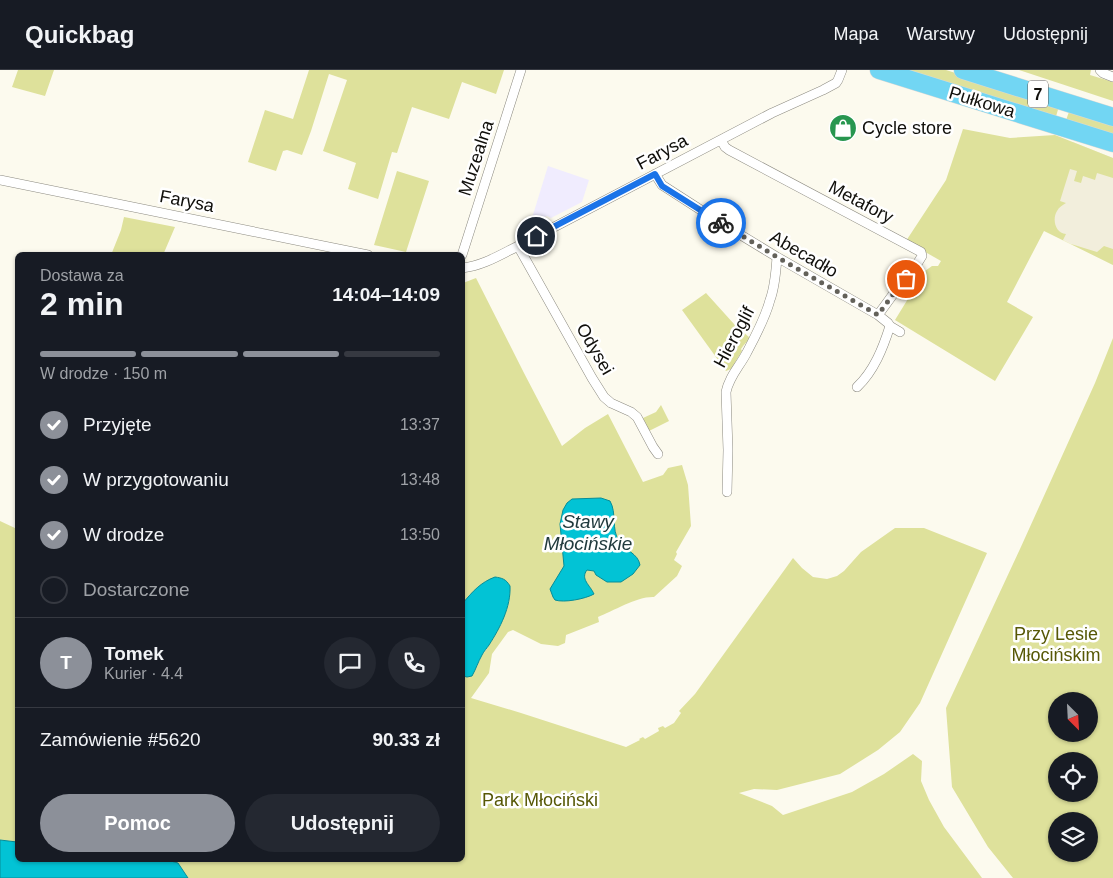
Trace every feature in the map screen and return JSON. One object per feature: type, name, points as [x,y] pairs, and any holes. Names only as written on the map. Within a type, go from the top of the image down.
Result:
[{"type":"highway","name":"Pułkowa","points":[[880,70],[1113,143]]},
{"type":"highway","name":"Pułkowa","points":[[962,70],[1113,117]]},
{"type":"street","name":"Muzealna","points":[[463,252],[521,70]]},
{"type":"street","name":"Farysa","points":[[465,268],[476,266],[518,246],[772,113],[832,86],[838,80],[842,70]]},
{"type":"street","name":"Metafory","points":[[721,140],[729,150],[921,252],[922,256],[914,269],[878,315]]},
{"type":"street","name":"Abecadło","points":[[655,174],[662,186],[720,223],[878,315],[886,320],[889,328],[900,332]]},
{"type":"street","name":"Farysa","points":[[0,180],[342,252]]},
{"type":"street","name":"Odysei","points":[[518,246],[604,397],[611,403],[631,412],[637,417],[652,447],[658,454]]},
{"type":"street","name":"Hieroglif","points":[[726,492],[728,450],[727,387],[757,332],[770,300],[777,257]]},
{"type":"street","points":[[857,387],[877,361],[889,328]]},
{"type":"shaded area","points":[[1073,142],[1113,158],[1113,265],[1044,230]]},
{"type":"shaded area","points":[[548,166],[589,180],[582,202],[551,218],[547,216],[542,218],[542,223],[528,231]]},
{"type":"green space","points":[[18,70],[54,70],[45,96],[12,87]]},
{"type":"green space","points":[[309,70],[504,70],[496,94],[462,82],[449,119],[412,107],[397,153],[392,152],[378,199],[348,189],[356,163],[323,151],[347,80],[329,74],[302,155],[287,150],[283,151],[276,171],[248,162],[265,110],[293,119]]},
{"type":"green space","points":[[896,70],[946,70],[1059,106],[1055,120]]},
{"type":"green space","points":[[1019,70],[1091,70],[1090,75],[1113,82],[1113,101]]},
{"type":"green space","points":[[1070,109],[1113,123],[1113,137],[1065,123]]},
{"type":"green space","points":[[963,129],[1010,138],[1055,135],[1113,158],[1113,178],[1097,173],[1095,180],[1083,176],[1081,183],[1074,181],[1077,171],[1070,169],[1060,201],[1066,203],[1058,210],[1055,222],[1059,231],[1066,234],[1063,240],[1071,244],[1097,252],[1104,246],[1113,249],[1113,265],[1044,231],[1007,302],[1033,317],[995,381],[895,320],[925,271],[932,266],[938,266],[941,261],[906,241],[946,180]]},
{"type":"green space","points":[[397,171],[429,181],[406,252],[374,245]]},
{"type":"green space","points":[[124,217],[175,227],[164,252],[112,252]]},
{"type":"green space","name":"Park Młociński","points":[[476,278],[562,446],[585,428],[608,414],[643,482],[663,475],[668,468],[682,465],[688,485],[691,526],[676,552],[674,560],[682,566],[677,576],[654,597],[633,601],[598,617],[599,622],[566,635],[565,643],[558,646],[541,644],[513,630],[508,632],[492,654],[489,673],[471,698],[626,747],[643,737],[645,739],[659,731],[658,728],[663,726],[665,728],[674,723],[681,713],[679,711],[695,694],[793,558],[813,577],[827,579],[837,576],[844,571],[861,552],[895,528],[924,528],[987,553],[920,703],[900,732],[878,750],[840,774],[777,790],[754,789],[739,793],[772,806],[783,815],[852,792],[884,774],[913,754],[922,761],[921,781],[944,827],[982,878],[188,878],[178,863],[174,862],[465,862],[465,676],[471,674],[475,669],[497,632],[509,602],[510,586],[470,594],[465,600],[465,282]]},
{"type":"green space","points":[[706,293],[734,324],[750,338],[741,349],[742,351],[731,369],[726,371],[682,310]]},
{"type":"green space","name":"Przy Lesie Młocińskim","points":[[1113,338],[1113,878],[1013,878],[988,847],[952,787],[946,708],[1095,383]]},
{"type":"green space","points":[[661,405],[669,421],[649,431],[643,418],[656,412]]},
{"type":"green space","points":[[0,521],[15,528],[15,842],[0,840]]},
{"type":"water","name":"Stawy Młocińskie","points":[[601,498],[610,501],[614,526],[619,541],[637,558],[640,565],[633,574],[621,582],[607,582],[596,575],[594,571],[587,570],[585,579],[594,594],[574,600],[555,600],[550,589],[564,566],[560,524],[563,510],[572,499]]},
{"type":"water","name":"Stawy Młocińskie","points":[[495,577],[504,579],[507,582],[510,586],[509,602],[497,632],[472,676],[467,677],[465,676],[465,601],[473,591]]},
{"type":"water","points":[[0,840],[15,842],[15,862],[174,862],[178,863],[188,878],[0,878]]},
{"type":"way so far","points":[[721,223],[878,315],[906,279]]},
{"type":"place","name":"Cycle store","points":[[843,128]]},
{"type":"route","points":[[536,236],[655,174],[662,186],[721,223]]}]
